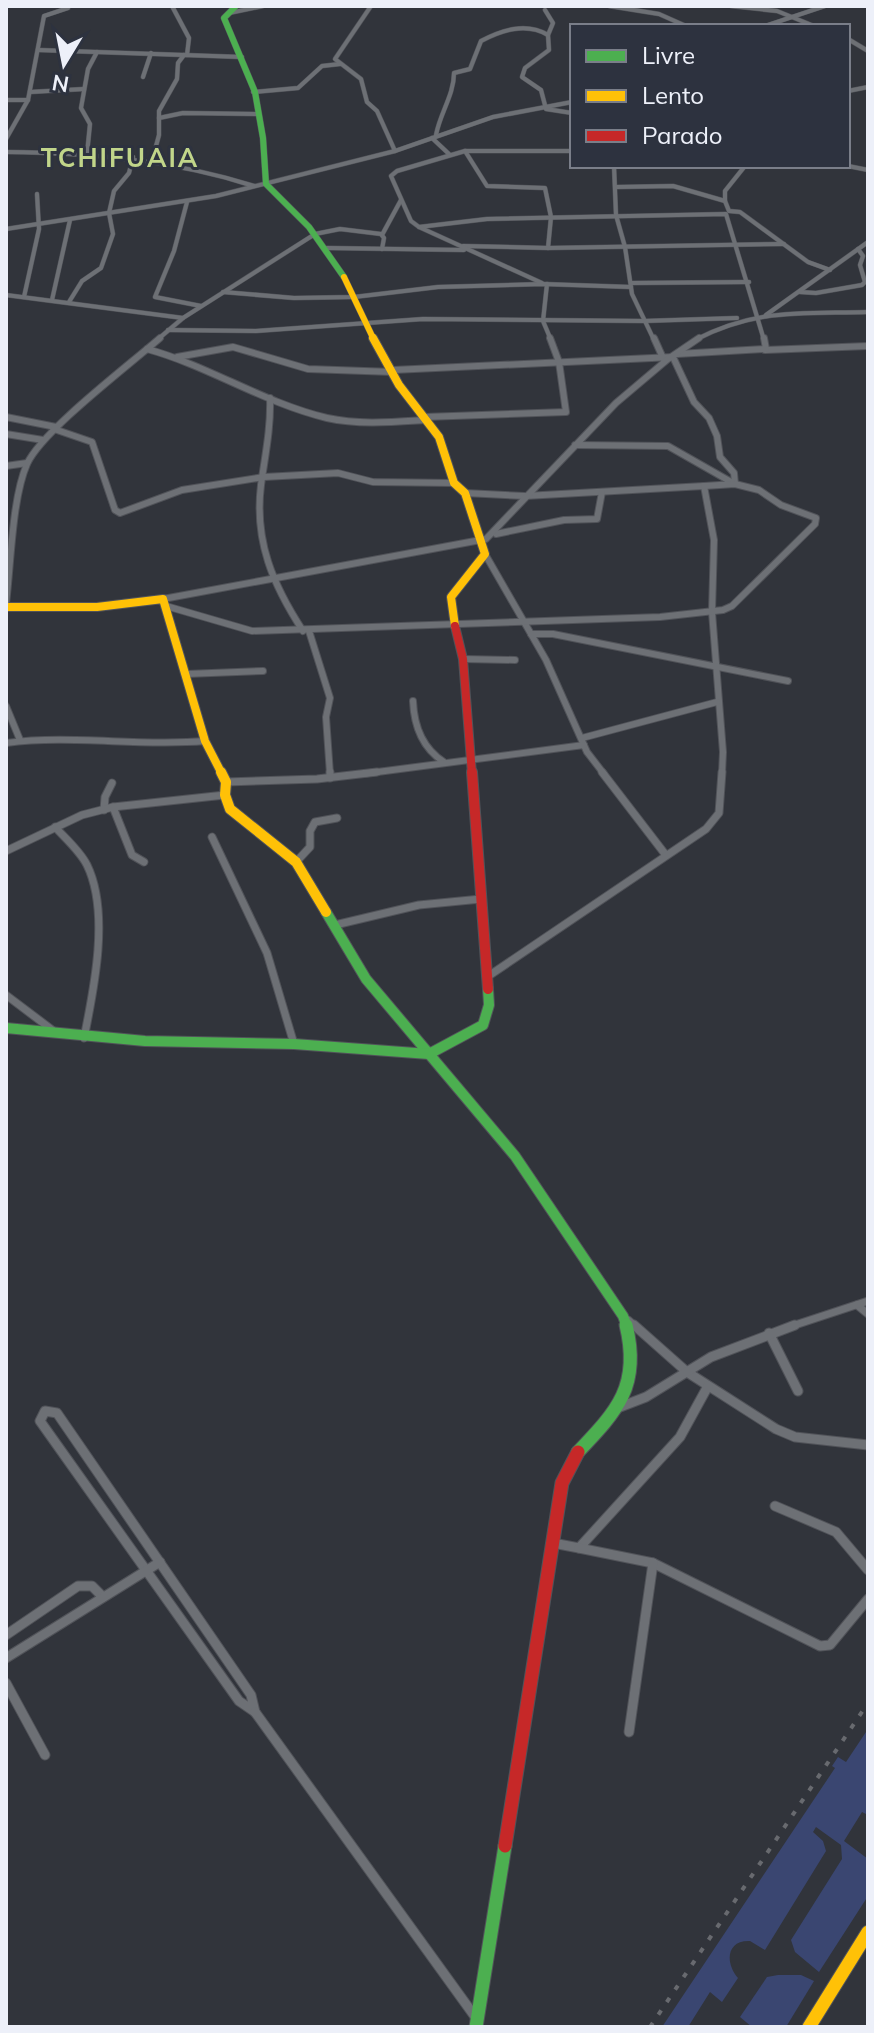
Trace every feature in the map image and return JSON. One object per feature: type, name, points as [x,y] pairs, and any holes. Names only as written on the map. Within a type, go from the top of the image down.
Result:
[{"type":"street","points":[[152,161],[164,97],[177,79],[178,63],[186,55],[189,38],[172,6]]},
{"type":"street","points":[[261,185],[266,157],[259,114],[242,57],[227,34],[224,18],[232,9],[263,6]]},
{"type":"street","points":[[371,6],[336,56],[340,64],[361,79],[365,97],[377,111],[395,151]]},
{"type":"street","points":[[609,6],[648,9],[682,24]]},
{"type":"street","points":[[731,6],[777,11],[809,24]]},
{"type":"street","points":[[772,24],[825,6]]},
{"type":"street","points":[[6,139],[28,100],[44,16],[68,8]]},
{"type":"street","points":[[545,10],[553,23],[548,35],[549,50],[522,72],[525,81],[541,90],[546,109]]},
{"type":"street","points":[[434,137],[454,86],[454,73],[470,69],[481,41],[508,29],[539,30],[548,35]]},
{"type":"street","points":[[850,40],[868,51]]},
{"type":"street","points":[[38,50],[242,57]]},
{"type":"street","points":[[87,154],[90,124],[81,108],[88,69],[97,52]]},
{"type":"street","points":[[143,77],[151,53]]},
{"type":"street","points":[[253,92],[298,88],[322,66],[340,64]]},
{"type":"street","points":[[30,92],[84,89]]},
{"type":"street","points":[[6,100],[28,100]]},
{"type":"street","points":[[6,229],[187,202],[395,151],[493,117],[570,103]]},
{"type":"street","points":[[546,109],[570,113]]},
{"type":"street","points":[[159,118],[198,113],[259,114]]},
{"type":"street","points":[[434,137],[449,154]]},
{"type":"street","points":[[465,151],[485,185],[543,187],[551,217],[548,248]]},
{"type":"street","points":[[545,284],[419,227],[411,221],[392,174],[465,151],[570,151]]},
{"type":"street","points":[[6,152],[133,157],[202,168],[261,185],[297,211],[327,248],[399,385],[439,437],[454,483],[465,493],[485,554],[525,621],[597,767],[665,854]]},
{"type":"street","points":[[69,302],[82,281],[101,268],[113,234],[109,213],[114,191],[129,173],[133,157]]},
{"type":"street","points":[[614,168],[616,215],[631,285],[644,321],[663,358]]},
{"type":"street","points":[[743,168],[725,191],[725,201],[762,316],[765,350]]},
{"type":"street","points":[[617,187],[673,186],[725,201]]},
{"type":"street","points":[[24,297],[42,204],[37,194]]},
{"type":"street","points":[[382,249],[382,235],[401,200]]},
{"type":"street","points":[[187,202],[174,251],[155,297],[201,306]]},
{"type":"street","points":[[419,227],[487,219],[740,212],[808,262],[830,270]]},
{"type":"street","points":[[52,300],[70,220]]},
{"type":"street","points":[[382,235],[340,229],[315,234],[183,318],[114,381],[55,428],[27,463],[18,503],[6,605],[97,607],[164,603],[270,577],[481,540],[495,534],[564,520],[597,519],[602,492]]},
{"type":"street","points":[[762,316],[868,242]]},
{"type":"street","points":[[327,248],[784,244]]},
{"type":"street","points":[[799,292],[816,293],[862,285],[865,282],[860,265],[863,256],[858,249]]},
{"type":"street","points":[[223,292],[285,298],[354,297],[438,287],[749,282]]},
{"type":"street","points":[[147,349],[177,357],[270,398],[337,420],[373,423],[566,412],[559,362],[543,321],[545,284]]},
{"type":"street","points":[[6,295],[183,318]]},
{"type":"street","points":[[168,330],[256,331],[423,319],[644,321],[868,312]]},
{"type":"street","points":[[495,534],[525,496],[627,392],[704,336],[745,318]]},
{"type":"street","points":[[177,357],[233,347],[308,369],[393,371],[868,346]]},
{"type":"street","points":[[675,356],[694,402],[709,418],[717,436],[720,457],[734,473],[735,484]]},
{"type":"street","points":[[270,398],[270,434],[259,515],[270,577],[306,631],[330,698],[326,717],[330,778]]},
{"type":"street","points":[[6,417],[55,428],[92,442],[115,510],[120,513],[182,490],[264,477],[338,473],[373,482],[454,483]]},
{"type":"street","points":[[6,434],[43,440]]},
{"type":"street","points":[[575,445],[619,447],[661,444],[698,461],[735,484]]},
{"type":"street","points":[[6,466],[27,463]]},
{"type":"street","points":[[164,603],[247,630],[306,631],[712,612],[732,606],[816,521],[813,515],[786,508],[759,490],[735,484],[525,496],[465,493]]},
{"type":"street","points":[[490,975],[706,829],[719,813],[723,752],[712,612],[714,540],[704,486]]},
{"type":"street","points":[[6,1028],[84,1038],[294,1044],[429,1054],[483,1025],[489,1005],[490,975],[481,899],[463,659],[451,597],[485,554]]},
{"type":"street","points":[[164,603],[205,741],[226,782],[225,795],[230,809],[296,862],[366,979],[515,1156],[623,1316],[630,1333],[631,1371],[618,1408],[568,1465],[562,1483],[477,2024]]},
{"type":"street","points":[[531,634],[553,634],[788,681]]},
{"type":"street","points":[[463,659],[515,660]]},
{"type":"street","points":[[186,674],[263,671]]},
{"type":"street","points":[[413,701],[417,729],[434,757],[446,763]]},
{"type":"street","points":[[226,782],[255,778],[296,781],[471,761],[583,741],[717,702]]},
{"type":"street","points":[[6,706],[20,740]]},
{"type":"street","points":[[6,743],[20,740],[151,745],[205,741]]},
{"type":"street","points":[[104,810],[105,797],[112,783]]},
{"type":"street","points":[[6,851],[55,827],[113,807],[225,795]]},
{"type":"street","points":[[113,807],[132,855],[144,862]]},
{"type":"street","points":[[296,862],[310,847],[310,831],[315,822],[337,818]]},
{"type":"street","points":[[55,827],[88,867],[94,891],[97,916],[95,975],[84,1038]]},
{"type":"street","points":[[212,837],[267,953],[294,1044]]},
{"type":"street","points":[[335,925],[419,905],[481,899]]},
{"type":"street","points":[[6,995],[60,1035]]},
{"type":"street","points":[[618,1408],[650,1397],[714,1356],[769,1333],[868,1301]]},
{"type":"street","points":[[857,1305],[868,1314]]},
{"type":"street","points":[[623,1316],[687,1372],[786,1434],[868,1445]]},
{"type":"street","points":[[769,1333],[798,1391]]},
{"type":"street","points":[[579,1548],[680,1437],[708,1386]]},
{"type":"street","points":[[255,1712],[251,1695],[57,1413],[45,1411],[40,1421],[239,1701],[255,1712],[477,2024]]},
{"type":"street","points":[[775,1506],[836,1532],[868,1570]]},
{"type":"street","points":[[553,1543],[653,1563],[820,1646],[830,1645],[868,1599]]},
{"type":"street","points":[[6,1658],[160,1562]]},
{"type":"street","points":[[629,1732],[653,1563]]},
{"type":"street","points":[[6,1635],[83,1584],[92,1586],[103,1597]]},
{"type":"street","points":[[6,1683],[45,1755]]},
{"type":"street","points":[[809,2027],[868,1932]]},
{"type":"shaded area","points":[[868,1729],[868,1815],[862,1812],[844,1841],[868,1859],[868,1896],[819,1972],[795,1952],[791,1940],[842,1859],[841,1845],[816,1827],[813,1832],[823,1841],[826,1851],[765,1950],[750,1941],[736,1944],[730,1959],[738,1978],[722,2002],[710,1992],[688,2027],[662,2027],[835,1768],[832,1766],[838,1757],[846,1762]]},
{"type":"shaded area","points":[[801,1975],[814,1981],[786,2027],[752,2027],[740,2017],[767,1977]]},
{"type":"railway","points":[[650,2027],[868,1703]]},
{"type":"traffic: fast","points":[[236,6],[224,18],[255,92],[263,138],[266,184],[309,227],[344,277]]},
{"type":"traffic: fast","points":[[326,912],[366,979],[515,1156],[623,1316],[631,1350],[627,1387],[613,1415],[578,1452]]},
{"type":"traffic: fast","points":[[6,1028],[145,1041],[294,1044],[429,1054],[483,1025],[489,1005],[488,989]]},
{"type":"traffic: fast","points":[[476,2027],[505,1846]]},
{"type":"traffic: slow","points":[[344,277],[364,323],[399,385],[439,437],[454,483],[465,493],[485,554],[451,597],[455,626]]},
{"type":"traffic: slow","points":[[6,607],[97,607],[163,599],[205,741],[226,782],[225,795],[230,809],[296,862],[326,912]]},
{"type":"traffic: slow","points":[[809,2027],[868,1932]]},
{"type":"traffic: jam","points":[[455,626],[463,659],[488,989]]},
{"type":"traffic: jam","points":[[505,1846],[562,1483],[578,1452]]},
{"type":"district","name":"TCHIFUAIA","points":[[120,158]]}]
